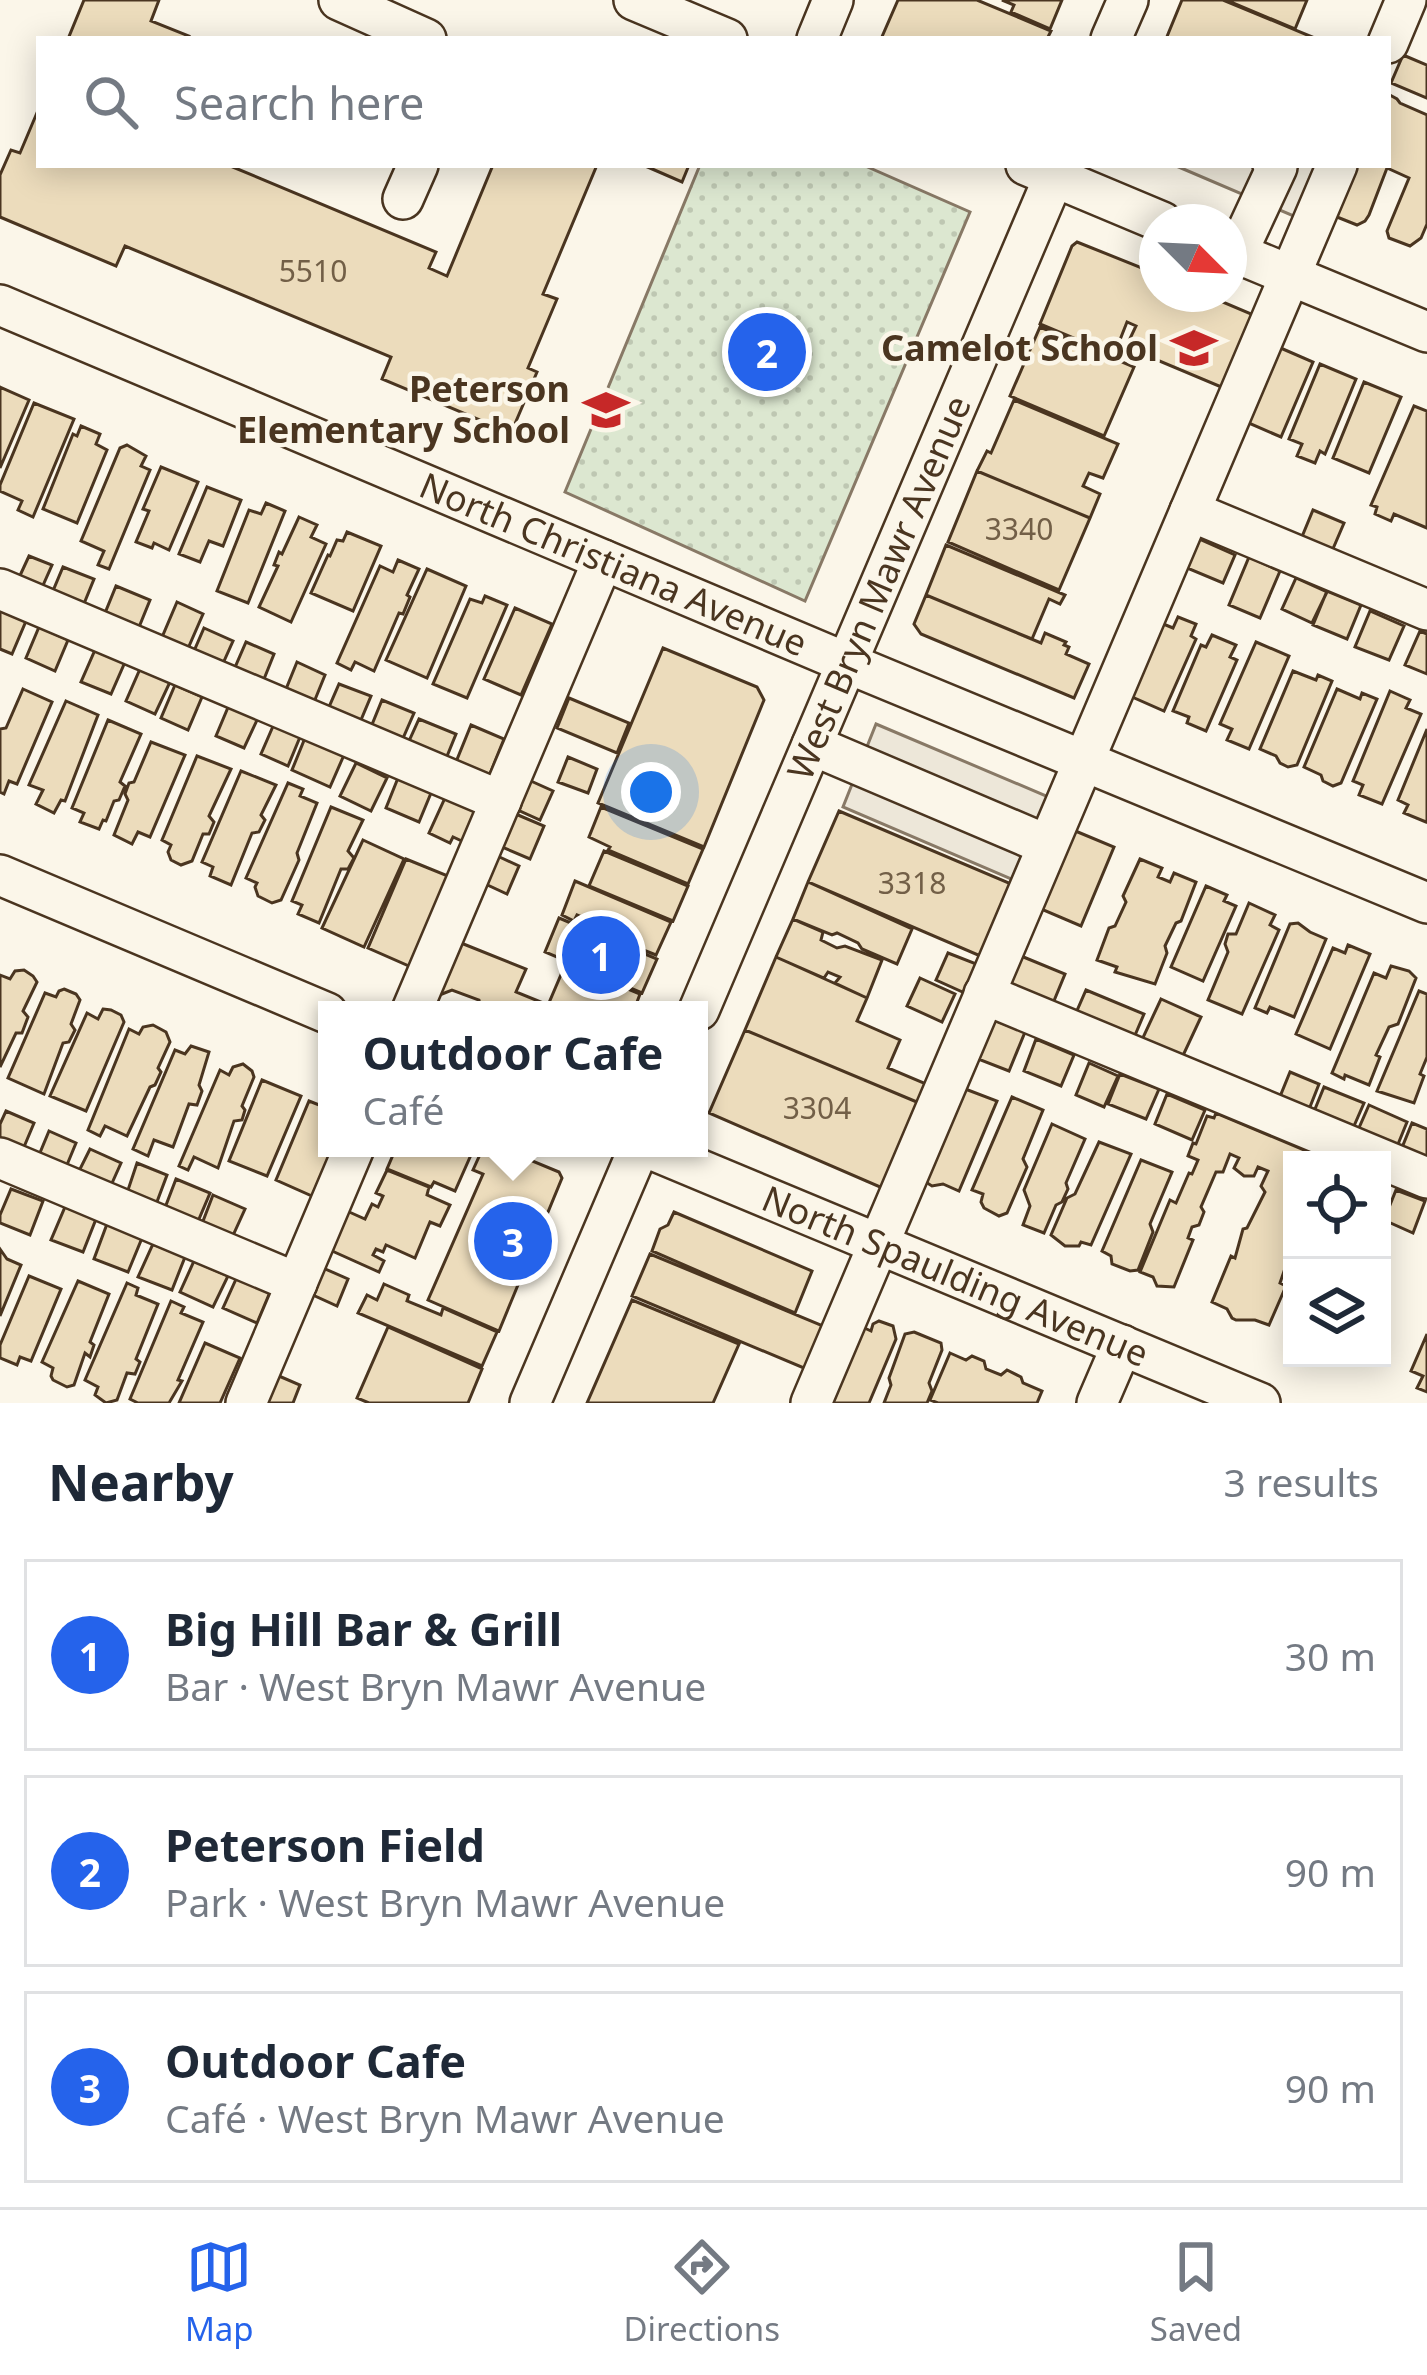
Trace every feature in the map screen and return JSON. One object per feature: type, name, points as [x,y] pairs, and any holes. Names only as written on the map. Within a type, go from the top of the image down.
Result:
[{"type":"street","points":[[340,0],[419,36]]},
{"type":"street","points":[[634,0],[720,36]]},
{"type":"street","points":[[818,36],[833,0]]},
{"type":"street","points":[[1113,36],[1128,0]]},
{"type":"street","points":[[1247,224],[1276,168]]},
{"type":"street","points":[[811,1403],[1335,168]]},
{"type":"street","points":[[1046,169],[1139,211]]},
{"type":"street","name":"West Bryn Mawr Avenue","points":[[703,1001],[847,663],[1046,169]]},
{"type":"street","points":[[1247,257],[1427,332]]},
{"type":"street","name":"North Christiana Avenue","points":[[0,305],[1427,903]]},
{"type":"street","points":[[1190,511],[1427,610]]},
{"type":"street","points":[[416,1001],[603,560]]},
{"type":"street","points":[[0,589],[501,801]]},
{"type":"street","points":[[812,745],[1033,839]]},
{"type":"street","points":[[0,875],[318,1009]]},
{"type":"street","points":[[984,994],[1427,1178]]},
{"type":"street","points":[[245,1403],[350,1157]]},
{"type":"street","points":[[530,1403],[640,1157]]},
{"type":"street","name":"North Spaulding Avenue","points":[[666,1157],[1260,1403]]},
{"type":"street","points":[[0,1158],[296,1282]]},
{"type":"street","points":[[1096,1403],[1122,1345]]},
{"type":"green space","points":[[699,168],[870,168],[970,212],[805,601],[565,492]]},
{"type":"shaded area","points":[[1181,168],[1325,168],[1303,220]]},
{"type":"shaded area","points":[[876,724],[1058,801],[1023,884],[843,807]]},
{"type":"building","points":[[84,0],[159,0],[151,21],[189,36],[69,36]]},
{"type":"building","points":[[898,0],[977,0],[1051,31],[1048,36],[882,36]]},
{"type":"building","points":[[1002,0],[1062,0],[1050,29],[1011,12],[1014,5]]},
{"type":"building","points":[[1182,0],[1223,0],[1310,36],[1167,36]]},
{"type":"building","points":[[1226,0],[1307,0],[1295,29]]},
{"type":"building","points":[[1403,55],[1427,65],[1427,98],[1391,83]]},
{"type":"building","points":[[1391,96],[1427,115],[1427,224],[1421,238],[1410,246],[1389,238],[1387,231],[1409,178],[1387,168],[1391,168]]},
{"type":"building","points":[[36,115],[36,168],[235,168],[436,252],[429,268],[447,276],[492,168],[596,168],[543,294],[557,299],[528,368],[537,372],[511,433],[382,379],[391,357],[125,246],[116,266],[0,217],[0,175],[11,150],[20,153]]},
{"type":"building","points":[[650,168],[688,168],[682,182]]},
{"type":"building","points":[[1348,168],[1387,168],[1365,221],[1357,225],[1337,217],[1333,208]]},
{"type":"building","points":[[1077,242],[1139,267],[1139,312],[1247,312],[1256,316],[1226,389],[1126,347],[1136,326],[1127,322],[1114,355],[1040,324]]},
{"type":"building","points":[[1040,327],[1134,367],[1104,436],[1010,396]]},
{"type":"building","points":[[1276,346],[1313,362],[1281,437],[1244,421]]},
{"type":"building","points":[[1320,364],[1356,379],[1325,454],[1320,451],[1315,463],[1297,456],[1302,444],[1289,439]]},
{"type":"building","points":[[1364,382],[1401,397],[1369,473],[1333,458]]},
{"type":"building","points":[[0,387],[29,400],[0,468]]},
{"type":"building","points":[[1014,400],[1118,444],[1103,478],[1089,473],[1083,486],[1100,494],[1090,518],[977,471],[987,451],[991,453]]},
{"type":"building","points":[[34,403],[74,419],[33,517],[18,510],[22,501],[0,491],[0,485]]},
{"type":"building","points":[[1414,406],[1427,411],[1427,528],[1394,514],[1391,521],[1375,514],[1377,507],[1371,505]]},
{"type":"building","points":[[81,426],[100,434],[96,444],[107,450],[77,523],[43,509],[73,434],[77,436]]},
{"type":"building","points":[[127,445],[146,456],[141,466],[150,470],[109,569],[98,565],[104,551],[81,541],[120,448]]},
{"type":"building","points":[[161,467],[198,482],[169,550],[136,542],[149,511],[143,509]]},
{"type":"building","points":[[977,471],[1090,518],[1059,590],[948,542]]},
{"type":"building","points":[[207,487],[241,500],[223,546],[209,541],[200,562],[179,554]]},
{"type":"building","points":[[266,503],[285,511],[248,603],[217,591],[249,510],[261,514]]},
{"type":"building","points":[[1313,510],[1344,523],[1329,558],[1299,544]]},
{"type":"building","points":[[299,517],[317,525],[311,537],[326,544],[291,622],[259,607],[278,566],[274,565],[279,552],[282,554]]},
{"type":"building","points":[[347,532],[381,546],[353,611],[311,593],[328,555]]},
{"type":"building","points":[[1199,539],[1235,555],[1223,583],[1187,568]]},
{"type":"building","points":[[946,545],[1065,595],[1060,604],[1049,599],[1032,639],[926,595]]},
{"type":"building","points":[[29,556],[52,565],[40,592],[17,582]]},
{"type":"building","points":[[1249,557],[1280,571],[1260,618],[1229,605]]},
{"type":"building","points":[[398,560],[419,569],[374,671],[355,662],[351,670],[337,663],[380,566],[393,572]]},
{"type":"building","points":[[63,567],[94,579],[81,611],[50,598]]},
{"type":"building","points":[[427,569],[466,586],[427,678],[386,660]]},
{"type":"building","points":[[1296,578],[1327,592],[1312,623],[1282,609]]},
{"type":"building","points":[[116,586],[150,600],[137,632],[103,618]]},
{"type":"building","points":[[1327,591],[1361,605],[1347,639],[1313,625]]},
{"type":"building","points":[[926,595],[1041,643],[1045,633],[1066,642],[1066,654],[1089,664],[1074,698],[921,634],[914,624]]},
{"type":"building","points":[[485,596],[507,605],[467,698],[433,684],[470,599],[482,603]]},
{"type":"building","points":[[177,602],[203,614],[186,653],[160,642]]},
{"type":"building","points":[[515,608],[552,624],[521,695],[484,679]]},
{"type":"building","points":[[0,610],[26,621],[12,654],[0,649]]},
{"type":"building","points":[[1370,611],[1404,626],[1389,660],[1355,647]]},
{"type":"building","points":[[1178,617],[1196,624],[1191,636],[1196,639],[1164,711],[1130,696],[1161,623],[1173,628]]},
{"type":"building","points":[[39,627],[68,640],[55,671],[26,658]]},
{"type":"building","points":[[204,628],[233,641],[220,670],[191,658]]},
{"type":"building","points":[[1420,631],[1427,634],[1427,674],[1405,665]]},
{"type":"building","points":[[1212,635],[1236,645],[1230,657],[1237,660],[1206,731],[1173,711],[1201,645],[1206,647]]},
{"type":"building","points":[[246,642],[274,654],[262,684],[233,672]]},
{"type":"building","points":[[1256,642],[1289,656],[1249,749],[1227,740],[1232,729],[1220,724]]},
{"type":"building","points":[[663,648],[757,687],[764,700],[704,847],[598,803]]},
{"type":"building","points":[[95,650],[125,662],[111,694],[81,682]]},
{"type":"building","points":[[297,662],[325,675],[312,707],[284,694]]},
{"type":"building","points":[[140,669],[170,682],[155,714],[126,701]]},
{"type":"building","points":[[1293,671],[1332,681],[1297,765],[1288,767],[1260,749]]},
{"type":"building","points":[[339,684],[371,696],[358,727],[326,714]]},
{"type":"building","points":[[175,685],[202,697],[188,730],[161,718]]},
{"type":"building","points":[[23,689],[52,702],[17,784],[9,781],[4,794],[0,792],[0,729],[6,728]]},
{"type":"building","points":[[1337,689],[1360,699],[1362,693],[1377,699],[1341,783],[1333,786],[1304,767]]},
{"type":"building","points":[[1390,691],[1410,700],[1406,708],[1421,714],[1382,804],[1359,795],[1363,785],[1353,781]]},
{"type":"building","points":[[569,698],[629,723],[617,753],[557,728]]},
{"type":"building","points":[[382,700],[414,713],[400,745],[369,732]]},
{"type":"building","points":[[66,701],[98,715],[65,801],[61,800],[54,813],[36,804],[43,790],[29,785]]},
{"type":"building","points":[[229,705],[258,718],[244,748],[216,736]]},
{"type":"building","points":[[419,719],[456,734],[443,766],[405,750]]},
{"type":"building","points":[[108,720],[141,734],[120,782],[125,786],[119,800],[99,829],[80,822],[84,813],[72,808]]},
{"type":"building","points":[[274,724],[300,737],[288,766],[261,754]]},
{"type":"building","points":[[471,725],[504,739],[489,776],[456,762]]},
{"type":"building","points":[[1427,729],[1426,822],[1404,813],[1408,805],[1398,800]]},
{"type":"building","points":[[305,738],[344,755],[330,787],[292,770]]},
{"type":"building","points":[[151,742],[185,755],[150,837],[138,832],[132,844],[114,835],[128,800],[129,783],[134,782]]},
{"type":"building","points":[[197,756],[231,769],[209,816],[214,822],[209,834],[203,834],[192,861],[181,865],[171,860],[171,845],[162,840]]},
{"type":"building","points":[[568,757],[597,769],[588,793],[558,782]]},
{"type":"building","points":[[356,763],[387,778],[371,811],[340,796]]},
{"type":"building","points":[[241,771],[276,785],[261,815],[265,820],[259,832],[252,833],[231,885],[210,876],[213,867],[202,862]]},
{"type":"building","points":[[522,777],[553,791],[540,820],[509,806]]},
{"type":"building","points":[[398,778],[431,793],[419,822],[386,808]]},
{"type":"building","points":[[288,783],[303,789],[300,796],[317,803],[281,900],[272,903],[258,896],[257,883],[246,878]]},
{"type":"building","points":[[445,798],[477,811],[464,842],[453,837],[450,843],[429,833]]},
{"type":"building","points":[[331,807],[363,820],[348,851],[354,858],[348,869],[341,869],[319,923],[298,914],[302,905],[292,901]]},
{"type":"building","points":[[601,807],[703,849],[688,884],[589,837]]},
{"type":"building","points":[[839,811],[1016,886],[985,958],[808,882]]},
{"type":"building","points":[[511,812],[544,826],[530,859],[495,844]]},
{"type":"building","points":[[1073,830],[1114,847],[1081,926],[1041,909]]},
{"type":"building","points":[[363,840],[404,859],[364,947],[322,928]]},
{"type":"building","points":[[604,851],[688,886],[673,921],[589,886]]},
{"type":"building","points":[[491,853],[519,866],[507,894],[479,881]]},
{"type":"building","points":[[406,859],[448,876],[409,966],[368,948]]},
{"type":"building","points":[[1140,859],[1162,868],[1158,877],[1170,882],[1174,873],[1196,882],[1165,946],[1167,953],[1155,984],[1115,972],[1117,967],[1097,960],[1126,902],[1123,896]]},
{"type":"building","points":[[575,881],[671,922],[656,955],[613,938],[616,931],[577,915],[574,921],[562,915]]},
{"type":"building","points":[[808,882],[912,929],[897,964],[837,933],[793,919]]},
{"type":"building","points":[[1206,886],[1227,895],[1224,901],[1236,906],[1203,981],[1171,967]]},
{"type":"building","points":[[1249,903],[1275,915],[1270,925],[1279,930],[1242,1014],[1208,1000],[1228,952],[1228,934],[1236,934]]},
{"type":"building","points":[[559,918],[657,959],[642,993],[545,952]]},
{"type":"building","points":[[793,919],[823,932],[821,940],[837,948],[845,946],[882,960],[867,998],[835,983],[840,977],[828,972],[824,978],[776,957]]},
{"type":"building","points":[[1298,923],[1326,939],[1294,1017],[1270,1007],[1267,1013],[1255,1008],[1290,924]]},
{"type":"building","points":[[461,943],[526,969],[516,992],[538,1001],[479,1001],[452,990],[442,994],[434,990]]},
{"type":"building","points":[[1348,945],[1370,954],[1330,1049],[1296,1034],[1333,948],[1345,953]]},
{"type":"building","points":[[948,953],[979,965],[967,994],[936,980]]},
{"type":"building","points":[[1021,956],[1065,974],[1051,1008],[1007,989]]},
{"type":"building","points":[[776,957],[867,998],[857,1021],[900,1040],[888,1068],[931,1086],[924,1105],[745,1030]]},
{"type":"building","points":[[566,963],[640,994],[637,1001],[550,1001]]},
{"type":"building","points":[[1391,966],[1416,978],[1398,1024],[1389,1027],[1369,1085],[1345,1075],[1344,1079],[1332,1073],[1374,973],[1386,978]]},
{"type":"building","points":[[24,970],[37,982],[23,1011],[28,1017],[22,1033],[16,1033],[0,1067],[0,975],[10,979],[15,971]]},
{"type":"building","points":[[920,978],[955,994],[942,1022],[907,1006]]},
{"type":"building","points":[[64,989],[80,1000],[71,1024],[75,1030],[69,1042],[63,1043],[44,1094],[8,1078],[45,993],[56,997]]},
{"type":"building","points":[[1086,990],[1144,1014],[1130,1047],[1072,1022]]},
{"type":"building","points":[[1419,991],[1427,994],[1427,1057],[1414,1103],[1377,1091]]},
{"type":"building","points":[[1161,999],[1201,1017],[1180,1062],[1140,1044]]},
{"type":"building","points":[[103,1009],[121,1015],[124,1022],[86,1111],[50,1096],[87,1013],[98,1019]]},
{"type":"building","points":[[994,1020],[1025,1032],[1009,1071],[978,1059]]},
{"type":"building","points":[[153,1025],[166,1032],[170,1042],[158,1068],[161,1072],[127,1136],[105,1126],[100,1136],[88,1130],[129,1029],[139,1034],[143,1027]]},
{"type":"building","points":[[745,1030],[924,1105],[887,1190],[709,1113]]},
{"type":"building","points":[[1036,1039],[1074,1055],[1061,1086],[1024,1071]]},
{"type":"building","points":[[191,1046],[209,1052],[197,1105],[189,1104],[173,1147],[154,1140],[148,1156],[133,1149],[175,1050],[185,1054]]},
{"type":"building","points":[[1089,1063],[1118,1076],[1104,1107],[1076,1095]]},
{"type":"building","points":[[243,1064],[254,1077],[242,1106],[242,1120],[234,1121],[218,1168],[194,1157],[188,1170],[179,1166],[220,1070],[229,1075],[233,1067]]},
{"type":"building","points":[[1290,1072],[1319,1084],[1306,1117],[1277,1104]]},
{"type":"building","points":[[1120,1074],[1159,1089],[1146,1119],[1108,1104]]},
{"type":"building","points":[[262,1080],[301,1096],[267,1176],[229,1161]]},
{"type":"building","points":[[960,1087],[997,1101],[959,1191],[924,1181]]},
{"type":"building","points":[[1324,1087],[1364,1103],[1350,1135],[1311,1119]]},
{"type":"building","points":[[1167,1094],[1205,1110],[1192,1140],[1155,1124]]},
{"type":"building","points":[[1012,1097],[1043,1110],[1023,1159],[1027,1167],[1007,1213],[999,1216],[984,1208],[983,1194],[972,1190]]},
{"type":"building","points":[[309,1101],[318,1104],[318,1157],[329,1157],[312,1196],[276,1180]]},
{"type":"building","points":[[1369,1105],[1407,1122],[1394,1154],[1355,1137]]},
{"type":"building","points":[[6,1111],[34,1123],[21,1154],[0,1144]]},
{"type":"building","points":[[1216,1113],[1307,1151],[1283,1151],[1283,1293],[1269,1325],[1236,1320],[1212,1302],[1231,1256],[1235,1258],[1243,1229],[1265,1192],[1261,1186],[1268,1171],[1258,1167],[1254,1176],[1244,1176],[1234,1168],[1239,1158],[1230,1154],[1223,1172],[1216,1172],[1199,1225],[1192,1227],[1188,1238],[1193,1240],[1174,1287],[1157,1286],[1153,1277],[1140,1272],[1170,1200],[1176,1203],[1198,1160],[1188,1156],[1193,1143],[1207,1116],[1214,1118]]},
{"type":"building","points":[[1412,1123],[1427,1129],[1427,1167],[1399,1155]]},
{"type":"building","points":[[1052,1124],[1085,1139],[1066,1183],[1068,1189],[1044,1233],[1023,1225],[1030,1206],[1024,1190]]},
{"type":"building","points":[[49,1131],[76,1143],[64,1172],[37,1160]]},
{"type":"building","points":[[1099,1142],[1131,1154],[1091,1245],[1065,1246],[1051,1235]]},
{"type":"building","points":[[90,1149],[121,1163],[108,1192],[76,1177]]},
{"type":"building","points":[[392,1157],[470,1157],[455,1191],[387,1169]]},
{"type":"building","points":[[479,1157],[523,1157],[559,1172],[562,1178],[499,1331],[428,1300],[483,1174],[473,1170]]},
{"type":"building","points":[[1141,1160],[1172,1172],[1150,1224],[1153,1232],[1138,1270],[1130,1271],[1112,1264],[1111,1256],[1102,1251]]},
{"type":"building","points":[[137,1163],[167,1175],[155,1207],[126,1196]]},
{"type":"building","points":[[387,1170],[429,1187],[427,1195],[450,1205],[440,1226],[430,1222],[415,1258],[386,1245],[383,1252],[376,1249],[373,1255],[384,1261],[379,1272],[321,1246],[347,1211],[365,1219],[372,1204],[378,1207],[383,1196],[376,1193]]},
{"type":"building","points":[[176,1179],[210,1193],[196,1226],[163,1213]]},
{"type":"building","points":[[11,1189],[43,1201],[30,1235],[0,1223]]},
{"type":"building","points":[[1396,1190],[1425,1201],[1413,1233],[1391,1223]]},
{"type":"building","points":[[213,1195],[245,1209],[230,1242],[200,1229]]},
{"type":"building","points":[[65,1207],[96,1219],[83,1252],[51,1240]]},
{"type":"building","points":[[674,1212],[812,1271],[795,1313],[652,1251],[660,1229],[668,1225]]},
{"type":"building","points":[[107,1224],[142,1238],[128,1272],[94,1259]]},
{"type":"building","points":[[153,1244],[185,1257],[172,1290],[138,1277]]},
{"type":"building","points":[[0,1249],[7,1259],[21,1265],[0,1316]]},
{"type":"building","points":[[650,1254],[828,1328],[811,1371],[632,1296]]},
{"type":"building","points":[[194,1261],[228,1276],[213,1307],[180,1292]]},
{"type":"building","points":[[314,1264],[348,1279],[337,1306],[302,1290]]},
{"type":"building","points":[[29,1276],[61,1289],[31,1361],[20,1357],[17,1365],[0,1358],[0,1345]]},
{"type":"building","points":[[237,1277],[270,1292],[257,1323],[223,1308]]},
{"type":"building","points":[[78,1281],[109,1294],[90,1342],[94,1345],[90,1357],[85,1353],[74,1385],[67,1387],[53,1380],[53,1368],[42,1362]]},
{"type":"building","points":[[127,1283],[138,1288],[136,1295],[158,1304],[136,1359],[140,1362],[135,1374],[127,1373],[117,1400],[106,1403],[95,1395],[98,1387],[85,1380]]},
{"type":"building","points":[[384,1284],[409,1295],[407,1301],[441,1315],[443,1308],[497,1332],[482,1366],[358,1313],[367,1295],[377,1300]]},
{"type":"building","points":[[632,1300],[739,1344],[713,1403],[587,1403]]},
{"type":"building","points":[[171,1301],[184,1307],[181,1313],[203,1322],[169,1403],[138,1403],[130,1399]]},
{"type":"building","points":[[879,1321],[893,1326],[896,1339],[869,1403],[825,1403],[858,1325],[871,1331]]},
{"type":"building","points":[[388,1327],[482,1369],[468,1403],[369,1403],[357,1398]]},
{"type":"building","points":[[914,1332],[941,1343],[927,1403],[884,1403],[905,1334]]},
{"type":"building","points":[[1427,1334],[1427,1392],[1417,1388],[1423,1376],[1411,1371]]},
{"type":"building","points":[[205,1343],[240,1358],[220,1403],[179,1403]]},
{"type":"building","points":[[950,1353],[984,1361],[986,1369],[1001,1375],[1007,1370],[1021,1377],[1023,1383],[1042,1391],[1037,1403],[930,1400]]},
{"type":"building","points":[[272,1373],[300,1385],[293,1403],[263,1403]]},
{"type":"place","name":"Camelot School","points":[[1194,348]]},
{"type":"place","name":"Peterson Field","points":[[767,352]]},
{"type":"place","name":"Peterson Elementary School","points":[[606,410]]},
{"type":"place","name":"Big Hill Bar & Grill","points":[[601,955]]},
{"type":"place","name":"Outdoor Cafe","points":[[513,1241]]}]
